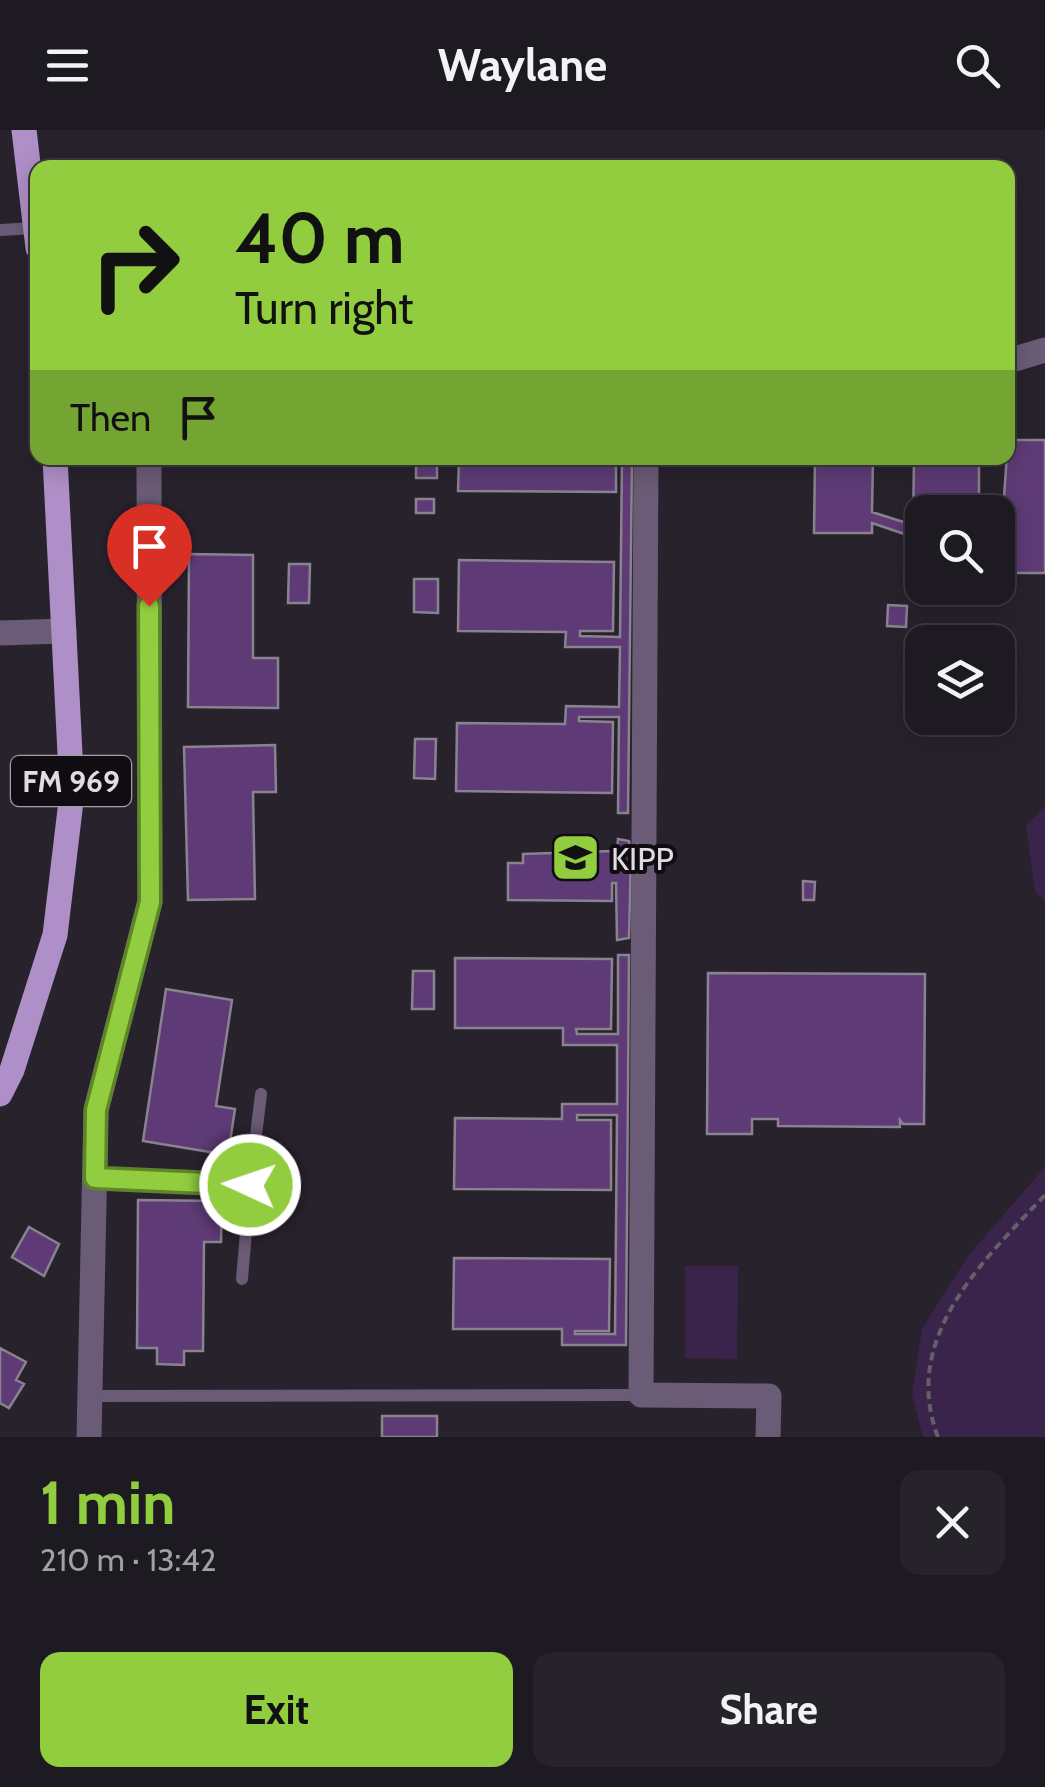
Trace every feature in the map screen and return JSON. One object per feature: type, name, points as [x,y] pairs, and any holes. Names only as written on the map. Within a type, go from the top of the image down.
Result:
[{"type":"main road","points":[[24,130],[30,184]]},
{"type":"main road","name":"FM 969","points":[[0,1094],[12,1070],[54,935],[72,792],[55,465]]},
{"type":"street","points":[[1015,360],[1045,350]]},
{"type":"street","points":[[89,1437],[96,1110],[150,902],[149,465]]},
{"type":"street","points":[[646,465],[641,1394],[768,1396],[768,1437]]},
{"type":"street","points":[[0,633],[64,631]]},
{"type":"lane","points":[[0,230],[30,237]]},
{"type":"lane","points":[[242,1279],[262,1094]]},
{"type":"lane","points":[[95,1178],[250,1185]]},
{"type":"lane","points":[[90,1396],[641,1394]]},
{"type":"path","points":[[938,1437],[926,1389],[932,1345],[959,1295],[1045,1195]]},
{"type":"shaded area","points":[[1045,807],[1045,901],[1035,891],[1026,825]]},
{"type":"shaded area","points":[[1045,1167],[1045,1437],[923,1437],[912,1395],[922,1329],[968,1256]]},
{"type":"shaded area","points":[[685,1266],[738,1266],[737,1359],[685,1358]]},
{"type":"building","points":[[1015,440],[1045,440],[1045,573],[1015,573],[1015,495],[1004,495],[1006,465],[1015,465]]},
{"type":"building","points":[[416,465],[437,465],[437,478],[416,478]]},
{"type":"building","points":[[459,465],[616,465],[616,492],[458,491]]},
{"type":"building","points":[[622,465],[632,465],[628,813],[618,813],[619,717],[579,717],[579,721],[613,722],[612,793],[456,791],[457,723],[565,724],[566,706],[619,707],[620,647],[565,647],[566,632],[458,631],[459,560],[614,562],[613,631],[580,631],[580,636],[620,637]]},
{"type":"building","points":[[815,465],[873,465],[872,512],[905,522],[905,534],[872,523],[872,533],[814,533]]},
{"type":"building","points":[[914,465],[979,465],[979,495],[913,495]]},
{"type":"building","points":[[416,499],[434,499],[434,513],[416,513]]},
{"type":"building","points":[[189,554],[253,555],[253,658],[278,658],[278,708],[188,707]]},
{"type":"building","points":[[289,564],[310,564],[309,603],[288,603]]},
{"type":"building","points":[[414,579],[438,579],[438,613],[414,612]]},
{"type":"building","points":[[888,605],[907,606],[905,627],[887,626]]},
{"type":"building","points":[[415,739],[436,739],[435,779],[414,778]]},
{"type":"building","points":[[275,745],[276,792],[253,792],[255,899],[188,900],[184,747]]},
{"type":"building","points":[[618,839],[629,841],[631,854],[629,938],[617,940],[616,883],[612,883],[612,901],[508,900],[508,863],[523,863],[523,854],[612,851],[612,869],[616,869]]},
{"type":"building","points":[[803,881],[815,882],[814,900],[803,900]]},
{"type":"building","points":[[618,955],[629,955],[626,1345],[562,1345],[562,1329],[453,1329],[454,1258],[610,1259],[609,1331],[575,1334],[615,1334],[617,1115],[577,1115],[577,1120],[611,1120],[611,1190],[454,1189],[455,1118],[562,1119],[562,1104],[617,1104],[617,1045],[563,1045],[563,1028],[455,1028],[455,958],[612,959],[611,1029],[576,1029],[577,1034],[618,1034]]},
{"type":"building","points":[[413,971],[434,971],[434,1009],[412,1009]]},
{"type":"building","points":[[708,973],[925,974],[924,1124],[903,1124],[900,1120],[900,1127],[778,1126],[778,1119],[752,1119],[752,1134],[707,1134]]},
{"type":"building","points":[[166,989],[232,1000],[216,1106],[235,1109],[228,1155],[143,1141]]},
{"type":"building","points":[[138,1200],[222,1201],[221,1242],[204,1242],[203,1351],[184,1351],[184,1365],[157,1364],[157,1348],[137,1348]]},
{"type":"building","points":[[29,1227],[59,1244],[44,1276],[12,1257]]},
{"type":"building","points":[[0,1348],[26,1362],[16,1380],[24,1384],[9,1408],[0,1403]]},
{"type":"building","points":[[382,1416],[437,1416],[437,1437],[382,1437]]},
{"type":"place","name":"KIPP","points":[[576,858]]},
{"type":"route","points":[[149,606],[150,902],[96,1110],[95,1178],[250,1185]]}]
